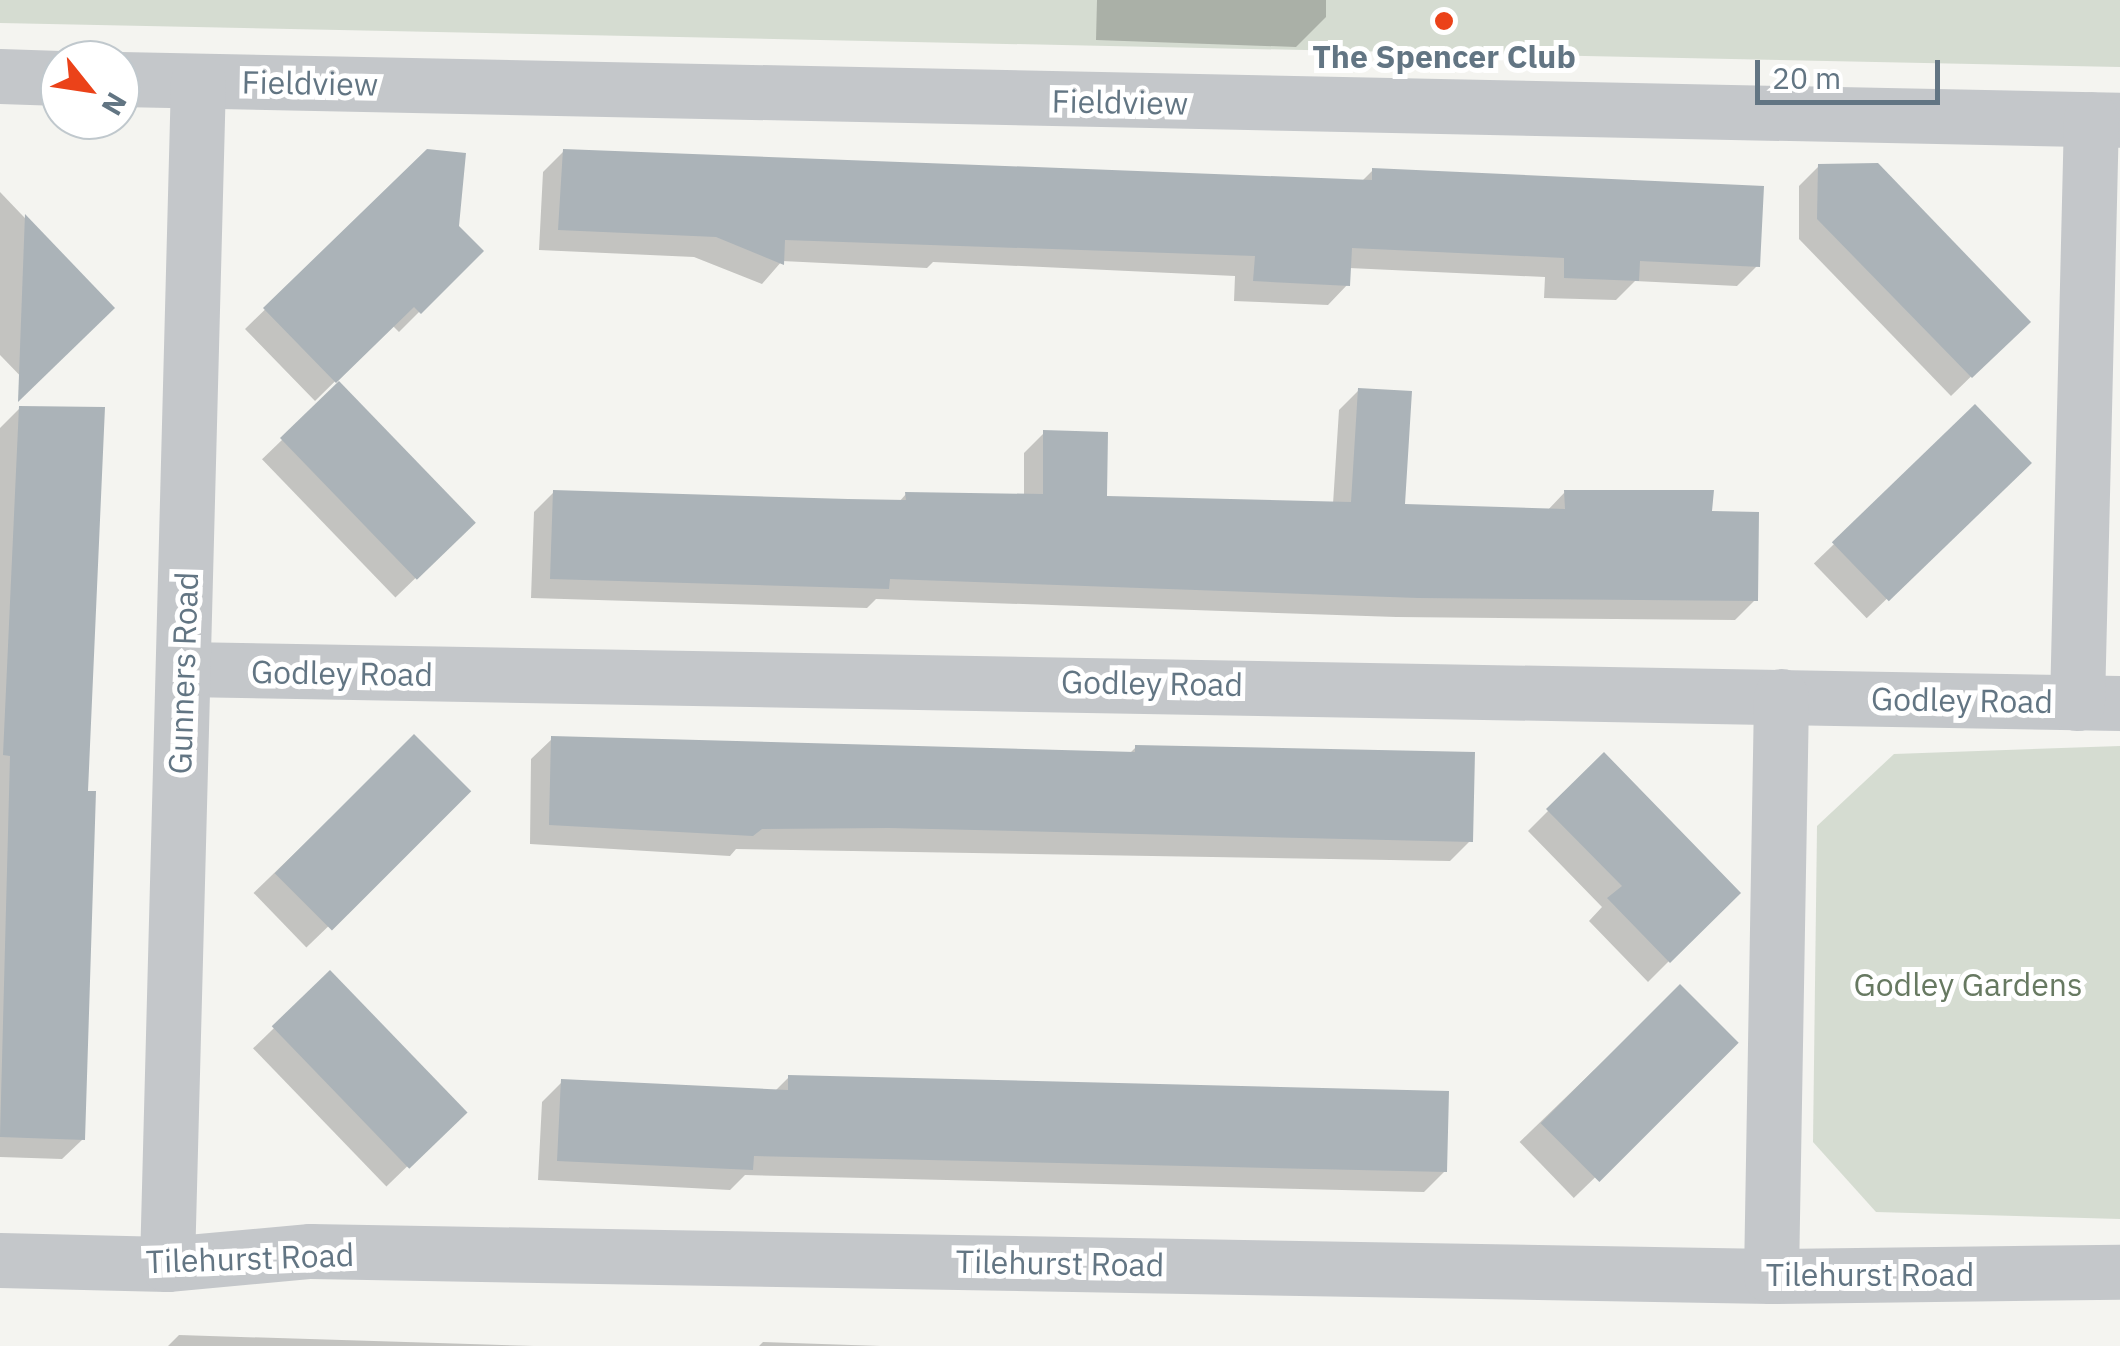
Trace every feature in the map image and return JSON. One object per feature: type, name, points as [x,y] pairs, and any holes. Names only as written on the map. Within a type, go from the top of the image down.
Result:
[{"type":"street","points":[[0,76],[40,77]]},
{"type":"street","name":"Fieldview","points":[[140,80],[2105,120]]},
{"type":"street","name":"Gunners Road","points":[[167,1264],[198,81]]},
{"type":"street","points":[[2099,703],[2105,120]]},
{"type":"street","name":"Godley Road","points":[[184,670],[2099,703]]},
{"type":"street","points":[[1772,1276],[1781,696]]},
{"type":"street","name":"Tilehurst Road","points":[[0,1260],[167,1264],[310,1251],[1772,1276],[2120,1272]]},
{"type":"green space","name":"The Spencer Club","points":[[0,0],[2120,0],[2120,67],[0,23]]},
{"type":"green space","name":"Godley Gardens","points":[[2120,746],[2120,1219],[1876,1212],[1813,1142],[1817,826],[1894,754]]},
{"type":"building","points":[[427,149],[466,153],[459,226],[484,251],[421,314],[414,307],[336,383],[263,308]]},
{"type":"building","points":[[563,149],[1372,180],[1372,168],[1764,186],[1760,267],[1640,261],[1639,281],[1564,278],[1564,258],[1352,248],[1350,286],[1253,281],[1255,256],[785,240],[784,265],[716,237],[558,230]]},
{"type":"building","points":[[1878,163],[2031,322],[1972,378],[1817,219],[1818,164]]},
{"type":"building","points":[[25,214],[115,308],[18,402]]},
{"type":"building","points":[[339,381],[476,523],[417,580],[280,438]]},
{"type":"building","points":[[1358,388],[1412,391],[1405,504],[1565,509],[1564,490],[1714,490],[1712,511],[1759,512],[1758,601],[1418,598],[890,579],[889,589],[550,579],[553,490],[906,500],[905,492],[1043,494],[1043,430],[1108,432],[1107,496],[1351,502]]},
{"type":"building","points":[[1975,404],[2032,463],[1889,601],[1832,542]]},
{"type":"building","points":[[19,406],[105,407],[88,791],[96,791],[85,1140],[0,1137],[10,756],[3,755]]},
{"type":"building","points":[[414,734],[471,791],[332,931],[275,873]]},
{"type":"building","points":[[551,736],[1135,752],[1135,745],[1475,752],[1473,842],[889,828],[762,829],[753,836],[549,825]]},
{"type":"building","points":[[1604,752],[1741,893],[1670,963],[1607,898],[1622,886],[1546,809]]},
{"type":"building","points":[[330,970],[468,1112],[409,1169],[272,1026]]},
{"type":"building","points":[[1680,984],[1739,1043],[1599,1182],[1541,1123]]},
{"type":"building","points":[[788,1075],[1449,1091],[1447,1172],[754,1156],[753,1170],[557,1161],[561,1079],[788,1090]]},
{"type":"place","name":"The Spencer Club","points":[[1444,21]]}]
